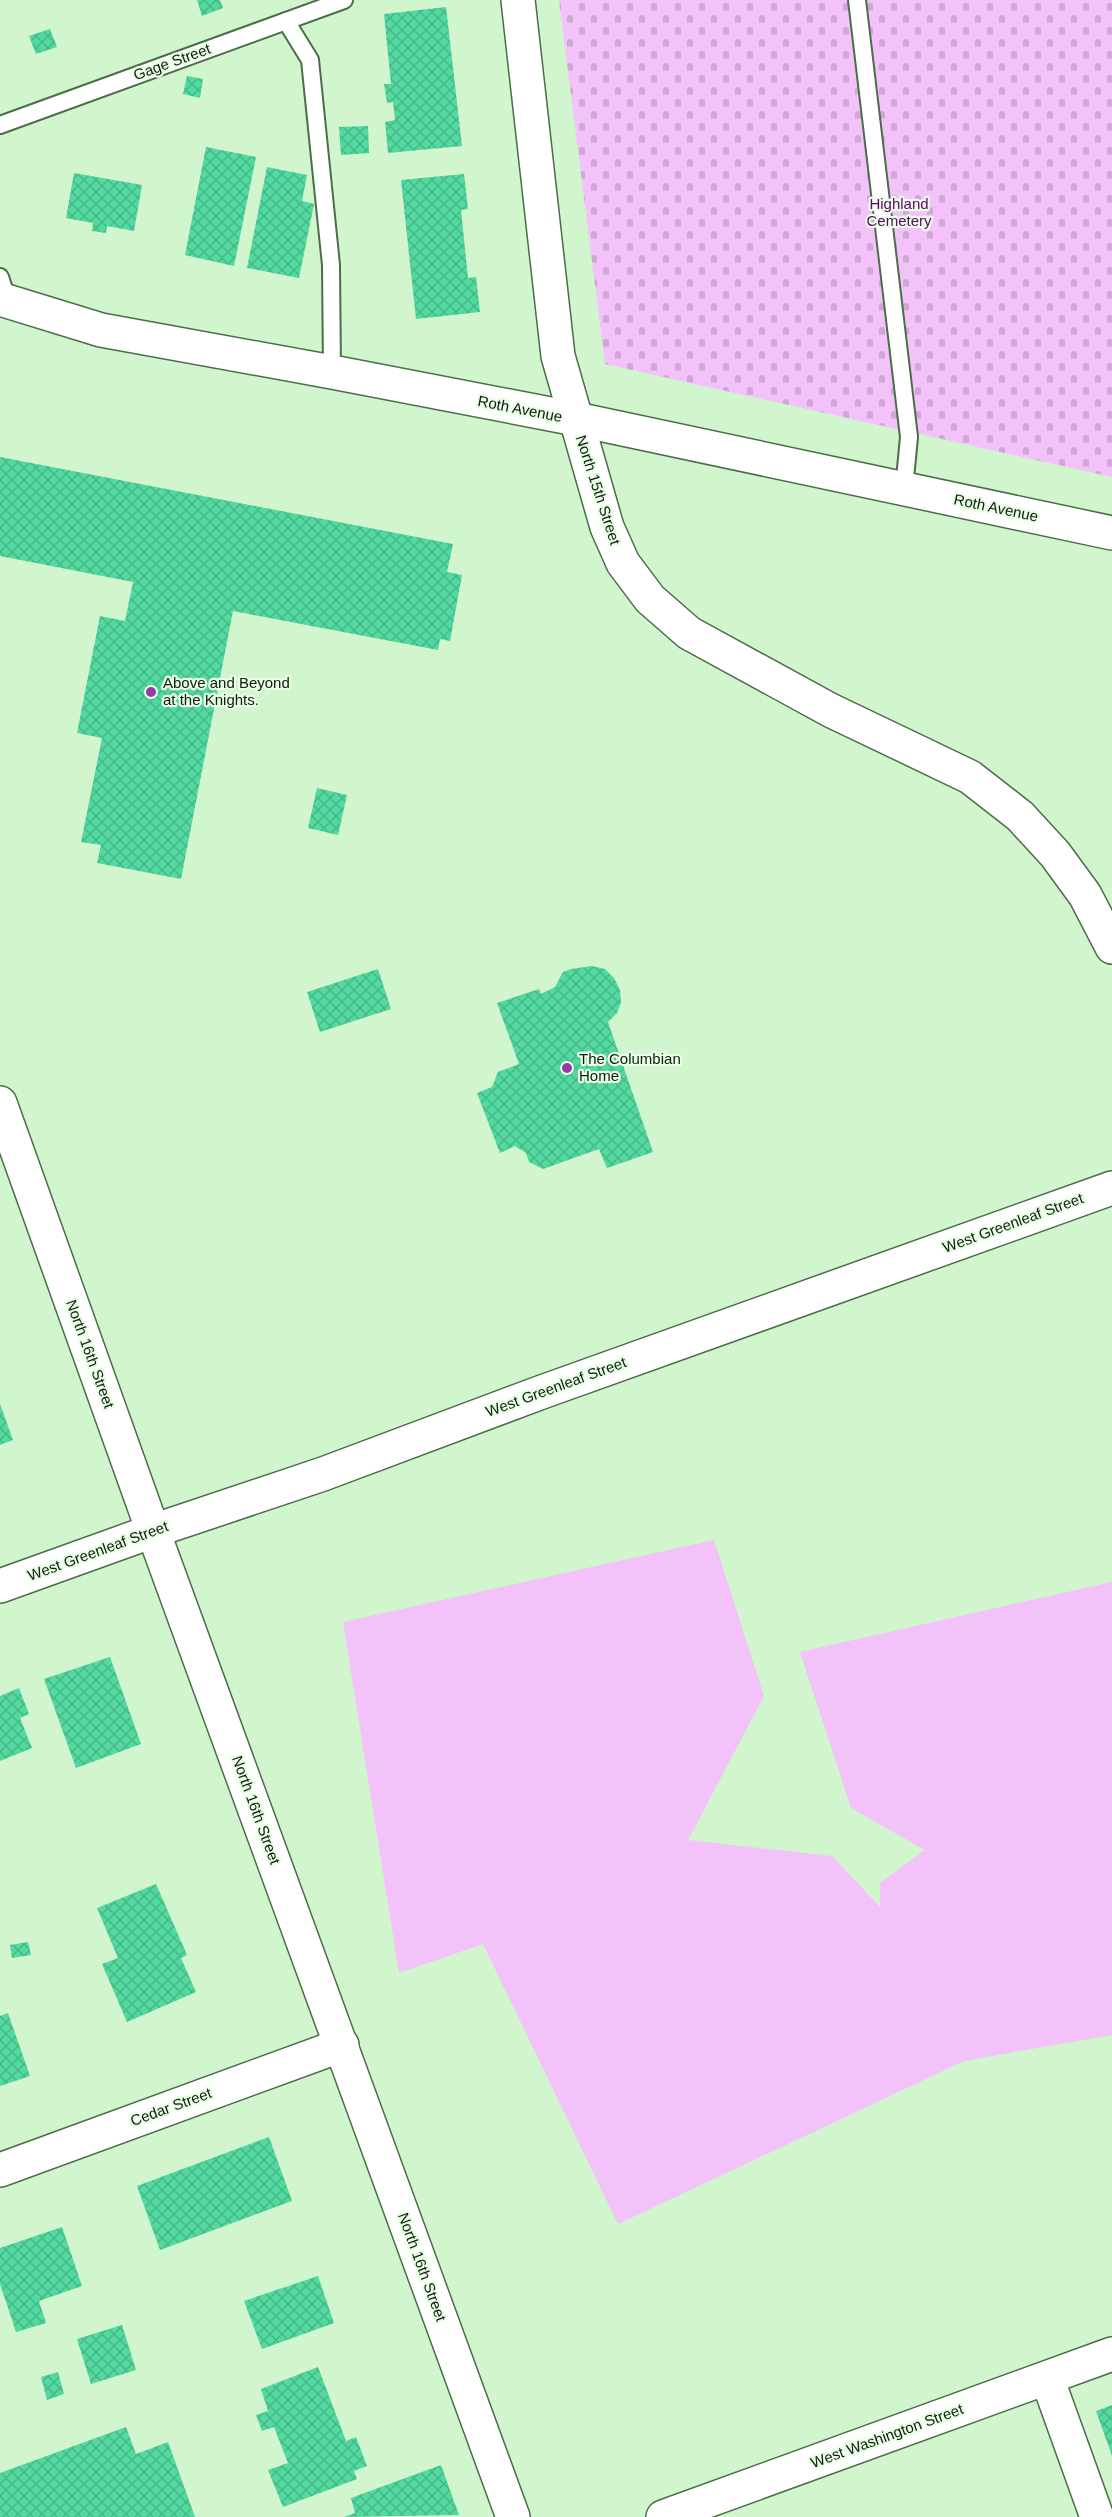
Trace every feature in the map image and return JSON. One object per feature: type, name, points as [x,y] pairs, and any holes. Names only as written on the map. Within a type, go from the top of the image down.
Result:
[{"type":"street","name":"North 15th Street","points":[[518,0],[558,356],[607,527],[623,563],[650,599],[689,633],[830,710],[969,777],[1020,816],[1055,854],[1085,895],[1112,946]]},
{"type":"street","name":"Roth Avenue","points":[[3,293],[101,330],[576,420],[1112,533]]},
{"type":"street","name":"North 16th Street","points":[[0,1103],[153,1531],[513,2517]]},
{"type":"street","name":"West Greenleaf Street","points":[[0,1586],[153,1531],[323,1474],[542,1392],[1112,1188]]},
{"type":"street","name":"Cedar Street","points":[[0,2170],[342,2045]]},
{"type":"street","name":"West Washington Street","points":[[663,2517],[1112,2354]]},
{"type":"street","points":[[1047,2378],[1096,2517]]},
{"type":"lane","name":"Gage Street","points":[[0,125],[344,0]]},
{"type":"lane","points":[[857,0],[909,437],[904,489]]},
{"type":"lane","points":[[286,21],[310,60],[332,265],[332,372]]},
{"type":"green space","name":"Highland Cemetery","points":[[559,0],[1112,0],[1112,477],[605,364]]},
{"type":"green space","points":[[714,1540],[764,1696],[688,1840],[832,1856],[880,1907],[880,1883],[925,1850],[851,1808],[800,1652],[1112,1582],[1112,2035],[964,2061],[618,2224],[483,1944],[399,1973],[343,1622]]},
{"type":"building","points":[[197,0],[220,0],[223,8],[202,16]]},
{"type":"building","points":[[446,7],[462,146],[388,153],[385,122],[395,120],[393,102],[387,103],[384,84],[391,84],[384,14]]},
{"type":"building","points":[[50,29],[57,47],[36,54],[29,36]]},
{"type":"building","points":[[187,76],[203,79],[200,98],[183,94]]},
{"type":"building","points":[[368,126],[369,153],[341,155],[339,127]]},
{"type":"building","points":[[206,147],[256,157],[234,266],[185,255]]},
{"type":"building","points":[[267,167],[307,175],[302,201],[314,204],[299,278],[247,268]]},
{"type":"building","points":[[74,173],[142,185],[134,231],[107,226],[106,233],[92,231],[93,223],[66,218]]},
{"type":"building","points":[[464,174],[468,209],[461,210],[468,278],[476,277],[480,312],[416,319],[401,180]]},
{"type":"building","name":"Above and Beyond at the Knights.","points":[[0,457],[453,544],[447,572],[462,575],[450,641],[440,639],[438,650],[233,611],[181,879],[97,863],[101,845],[81,842],[102,738],[77,733],[100,616],[125,621],[133,582],[0,556]]},
{"type":"building","points":[[317,788],[347,795],[338,835],[308,828]]},
{"type":"building","name":"The Columbian Home","points":[[592,966],[605,969],[614,978],[620,990],[621,1002],[617,1013],[608,1022],[653,1152],[607,1168],[599,1149],[543,1169],[529,1162],[526,1153],[515,1146],[500,1153],[477,1093],[492,1087],[498,1072],[519,1064],[497,1003],[539,989],[541,994],[555,987],[563,972]]},
{"type":"building","points":[[378,969],[391,1009],[320,1032],[307,992]]},
{"type":"building","points":[[0,1404],[13,1440],[0,1445]]},
{"type":"building","points":[[110,1657],[141,1744],[76,1768],[44,1679]]},
{"type":"building","points":[[19,1688],[29,1714],[20,1718],[32,1748],[0,1761],[0,1696]]},
{"type":"building","points":[[156,1884],[187,1955],[181,1958],[196,1992],[127,2022],[102,1964],[118,1958],[97,1908]]},
{"type":"building","points":[[28,1942],[31,1955],[12,1958],[10,1945]]},
{"type":"building","points":[[8,2013],[30,2076],[0,2086],[0,2016]]},
{"type":"building","points":[[269,2137],[292,2201],[160,2250],[137,2186]]},
{"type":"building","points":[[62,2227],[82,2286],[39,2301],[46,2323],[16,2332],[0,2284],[0,2248]]},
{"type":"building","points":[[318,2276],[334,2323],[262,2349],[244,2301]]},
{"type":"building","points":[[122,2325],[136,2370],[91,2384],[77,2339]]},
{"type":"building","points":[[318,2367],[346,2441],[356,2437],[367,2466],[354,2471],[357,2479],[283,2507],[268,2470],[288,2463],[274,2427],[262,2431],[256,2415],[268,2411],[261,2389]]},
{"type":"building","points":[[58,2372],[64,2394],[47,2400],[41,2377]]},
{"type":"building","points":[[1112,2405],[1112,2456],[1096,2411]]},
{"type":"building","points":[[126,2427],[136,2454],[168,2442],[195,2517],[0,2517],[0,2473]]},
{"type":"building","points":[[441,2465],[459,2515],[344,2517],[355,2513],[351,2498]]},
{"type":"place","name":"Above and Beyond at the Knights.","points":[[151,692]]},
{"type":"place","name":"The Columbian Home","points":[[567,1068]]}]
